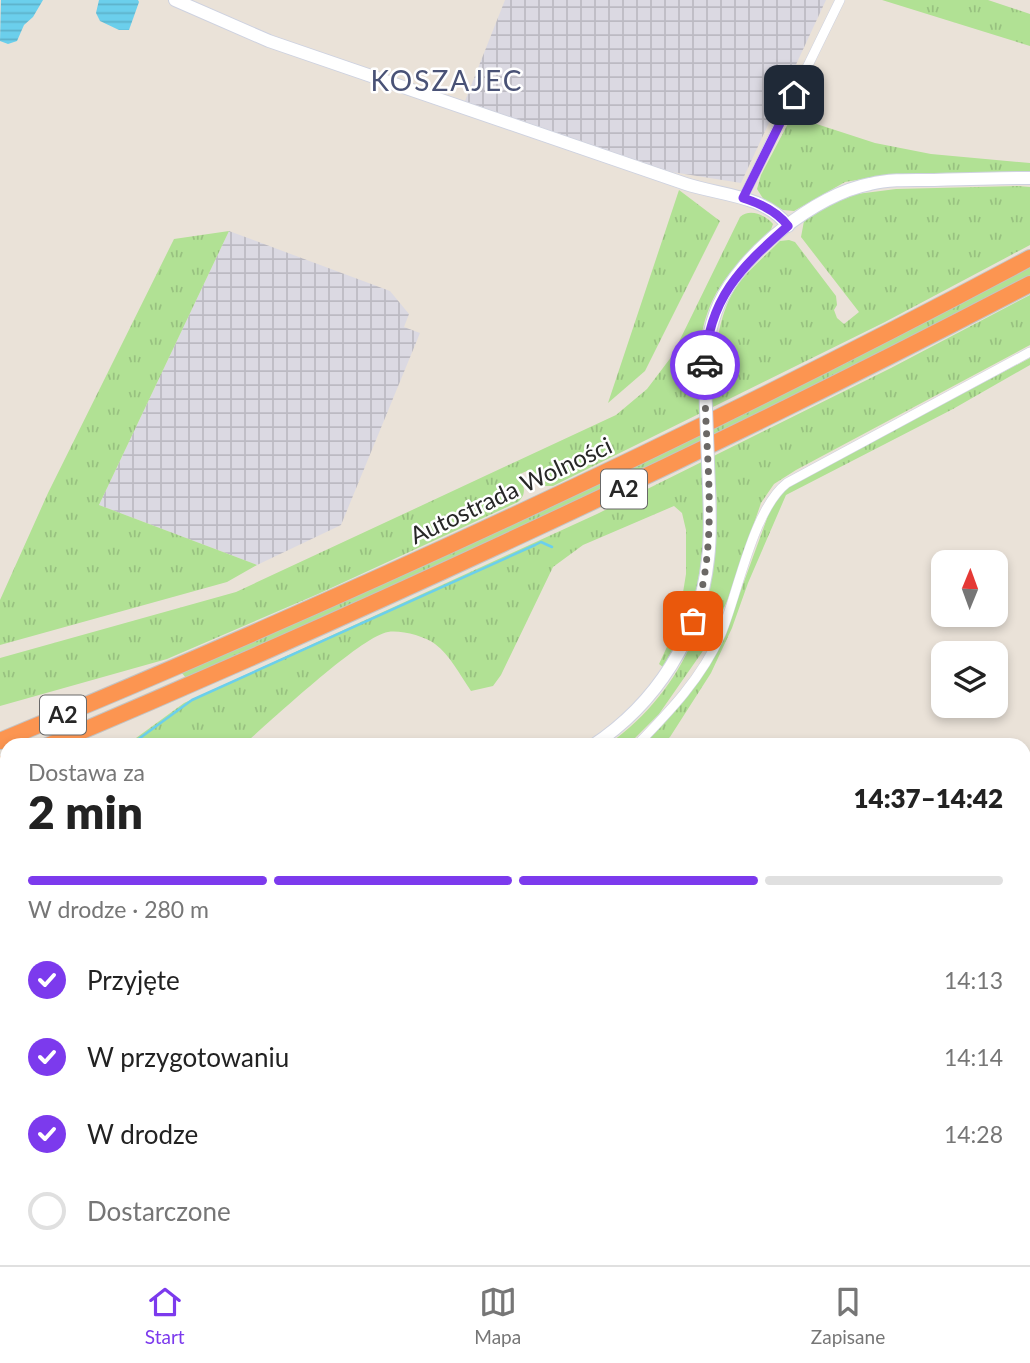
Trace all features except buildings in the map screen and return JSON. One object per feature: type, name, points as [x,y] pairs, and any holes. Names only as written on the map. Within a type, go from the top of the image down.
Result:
[{"type":"highway","name":"Autostrada Wolności","points":[[7,738],[296,615],[576,486],[797,379],[1030,258]]},
{"type":"highway","name":"Autostrada Wolności","points":[[66,738],[300,638],[593,503],[805,400],[1030,284]]},
{"type":"street","points":[[175,0],[269,41],[686,184],[760,204],[778,215],[788,226]]},
{"type":"street","points":[[743,198],[840,0]]},
{"type":"street","points":[[603,738],[645,701],[669,669],[689,633],[702,596],[708,561],[709,489],[705,382],[710,331],[726,289],[745,265],[788,226],[830,196],[870,183],[1030,177]]},
{"type":"street","points":[[644,738],[671,710],[710,657],[721,634],[762,514],[775,492],[787,483],[1030,352]]},
{"type":"shaded area","points":[[505,0],[826,0],[741,183],[672,172],[465,101]]},
{"type":"shaded area","points":[[229,231],[390,291],[409,314],[404,327],[420,333],[341,525],[257,565],[99,505]]},
{"type":"green space","points":[[882,0],[988,0],[1030,14],[1030,46]]},
{"type":"green space","points":[[792,116],[875,143],[931,154],[1030,163],[1030,171],[875,177],[845,182],[794,211],[783,210],[764,200],[757,189],[761,175]]},
{"type":"green space","points":[[1030,187],[1030,245],[885,322],[553,486],[540,486],[529,470],[520,474],[524,492],[518,502],[318,594],[167,659],[0,706],[0,658],[236,592],[616,415],[647,389],[672,356],[740,217],[744,214],[757,214],[773,224],[766,238],[730,273],[713,299],[700,341],[697,387],[713,378],[726,306],[738,284],[780,241],[795,242],[836,296],[837,305],[834,310],[837,318],[844,324],[859,312],[801,237],[804,221],[829,205],[857,194],[896,189]]},
{"type":"green space","points":[[679,190],[720,221],[645,371],[608,403]]},
{"type":"green space","points":[[229,231],[99,505],[257,565],[227,582],[0,645],[0,600],[48,493],[174,239]]},
{"type":"green space","points":[[1030,264],[1030,278],[587,501],[186,678],[181,672]]},
{"type":"green space","points":[[1030,295],[1030,345],[774,484],[761,503],[728,599],[707,645],[659,714],[635,738],[616,738],[638,720],[663,692],[682,662],[697,630],[714,561],[716,485],[704,492],[701,558],[692,607],[663,667],[659,664],[678,623],[686,574],[686,530],[682,513],[674,506],[583,545],[553,567],[501,675],[493,686],[471,691],[450,659],[435,644],[412,634],[388,632],[375,637],[337,664],[251,738],[136,738],[184,703],[597,514],[891,368]]},
{"type":"green space","points":[[1030,358],[1030,365],[953,409],[786,495],[711,673],[670,737],[648,738],[685,697],[722,642],[773,502],[788,487]]},
{"type":"water","points":[[1,0],[43,0],[33,17],[24,25],[17,41],[8,44],[0,41]]},
{"type":"water","points":[[99,0],[138,0],[129,30],[119,30],[100,21],[96,13]]},
{"type":"waterway","points":[[140,738],[192,700],[541,542],[552,547]]},
{"type":"way so far","points":[[693,621],[702,596],[709,547],[705,365]]},
{"type":"district","name":"KOSZAJEC","points":[[447,81]]},
{"type":"route","points":[[705,365],[714,316],[726,289],[745,265],[788,226],[778,215],[743,198],[794,95]]}]
